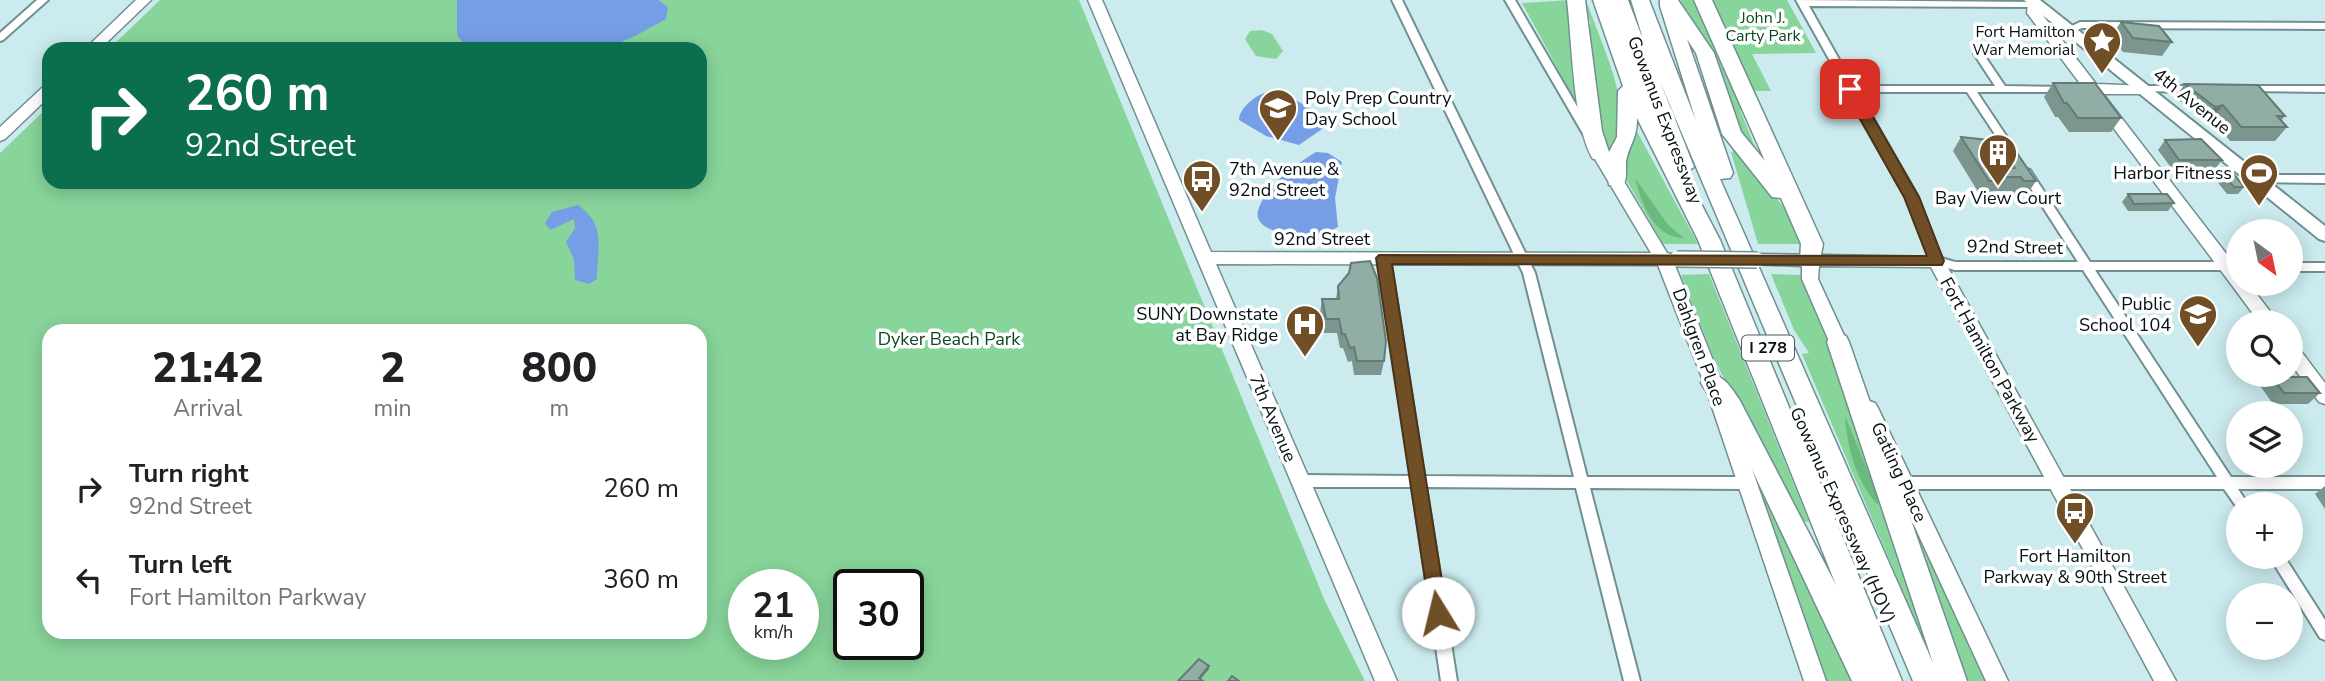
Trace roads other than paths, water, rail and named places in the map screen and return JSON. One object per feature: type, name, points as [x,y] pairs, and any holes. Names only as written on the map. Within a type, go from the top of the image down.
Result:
[{"type":"highway","points":[[1576,0],[1592,131],[1600,154]]},
{"type":"highway","name":"Gowanus Expressway","points":[[1602,0],[1637,100],[1721,237],[1927,681]]},
{"type":"highway","points":[[1669,0],[1705,53],[1732,134],[1797,214]]},
{"type":"highway","name":"Gowanus Expressway","points":[[1669,0],[1671,23],[1736,215],[1721,237]]},
{"type":"highway","points":[[1703,0],[1812,244],[1802,260]]},
{"type":"highway","name":"Gowanus Expressway","points":[[1630,3],[1656,49],[1721,237],[1888,681]]},
{"type":"highway","name":"Gowanus Expressway (HOV)","points":[[1630,3],[1765,341],[1842,503],[1913,681]]},
{"type":"highway","points":[[1616,180],[1616,158],[1627,137],[1629,120],[1622,60]]},
{"type":"highway","points":[[1838,342],[1953,681]]},
{"type":"highway","points":[[1713,383],[1728,399],[1768,476],[1838,614],[1866,681]]},
{"type":"main road","points":[[99,42],[144,0]]},
{"type":"main road","name":"7th Avenue","points":[[1095,0],[1386,681]]},
{"type":"main road","points":[[2033,2],[2034,13],[2226,257]]},
{"type":"main road","name":"4th Avenue","points":[[2033,2],[2325,235]]},
{"type":"main road","points":[[2092,89],[2144,89]]},
{"type":"main road","points":[[0,136],[8,120],[42,94]]},
{"type":"main road","name":"Dahlgren Place","points":[[1600,154],[1669,259],[1671,273],[1713,383],[1815,681]]},
{"type":"main road","name":"92nd Street","points":[[1204,258],[1937,261]]},
{"type":"main road","name":"Gatling Place","points":[[1802,260],[1997,681]]},
{"type":"main road","name":"Fort Hamilton Parkway","points":[[1937,261],[2165,681]]},
{"type":"main road","points":[[2303,363],[2318,377],[2325,397]]},
{"type":"street","points":[[0,38],[43,0]]},
{"type":"street","points":[[1397,0],[1529,273],[1632,681]]},
{"type":"street","name":"Dahlgren Place","points":[[1510,0],[1600,154]]},
{"type":"street","points":[[1802,2],[2033,2]]},
{"type":"street","name":"Fort Hamilton Parkway","points":[[1802,2],[1912,197],[1937,261]]},
{"type":"street","points":[[2053,38],[2080,25],[2325,26]]},
{"type":"street","points":[[1979,54],[2002,89]]},
{"type":"street","points":[[1850,89],[2092,89]]},
{"type":"street","points":[[1970,89],[2233,492]]},
{"type":"street","points":[[2144,89],[2210,89]]},
{"type":"street","points":[[2234,89],[2325,89]]},
{"type":"street","points":[[2255,179],[2325,179]]},
{"type":"street","points":[[1384,258],[1449,681]]},
{"type":"street","name":"92nd Street","points":[[1937,261],[1955,266],[2226,266]]},
{"type":"street","points":[[2303,267],[2325,267]]},
{"type":"street","points":[[1300,481],[1745,482]]},
{"type":"street","points":[[1905,483],[2325,483]]},
{"type":"street","points":[[2284,569],[2325,633]]},
{"type":"water","points":[[457,0],[658,0],[668,7],[666,19],[621,42],[462,42],[457,35]]},
{"type":"water","points":[[1278,90],[1320,114],[1325,127],[1299,145],[1266,136],[1239,120],[1243,109],[1253,99],[1266,92]]},
{"type":"water","points":[[1316,152],[1328,153],[1342,162],[1335,198],[1338,227],[1323,234],[1295,235],[1272,230],[1264,225],[1258,219],[1258,211],[1267,193],[1290,170]]},
{"type":"water","points":[[578,205],[597,229],[597,279],[589,284],[575,280],[574,259],[566,242],[575,228],[574,219],[550,230],[545,223],[552,212]]},
{"type":"place","name":"Fort Hamilton War Memorial","points":[[2102,75]]},
{"type":"place","name":"Poly Prep Country Day School","points":[[1278,142]]},
{"type":"place","name":"Bay View Court","points":[[1998,187]]},
{"type":"place","name":"Harbor Fitness","points":[[2259,207]]},
{"type":"place","name":"7th Avenue & 92nd Street","points":[[1202,213]]},
{"type":"place","name":"Public School 104","points":[[2198,348]]},
{"type":"place","name":"SUNY Downstate at Bay Ridge","points":[[1305,358]]},
{"type":"place","name":"Fort Hamilton Parkway & 90th Street","points":[[2075,545]]},
{"type":"park label","name":"John J. Carty Park","points":[[1763,27]]},
{"type":"park label","name":"Dyker Beach Park","points":[[949,339]]}]
